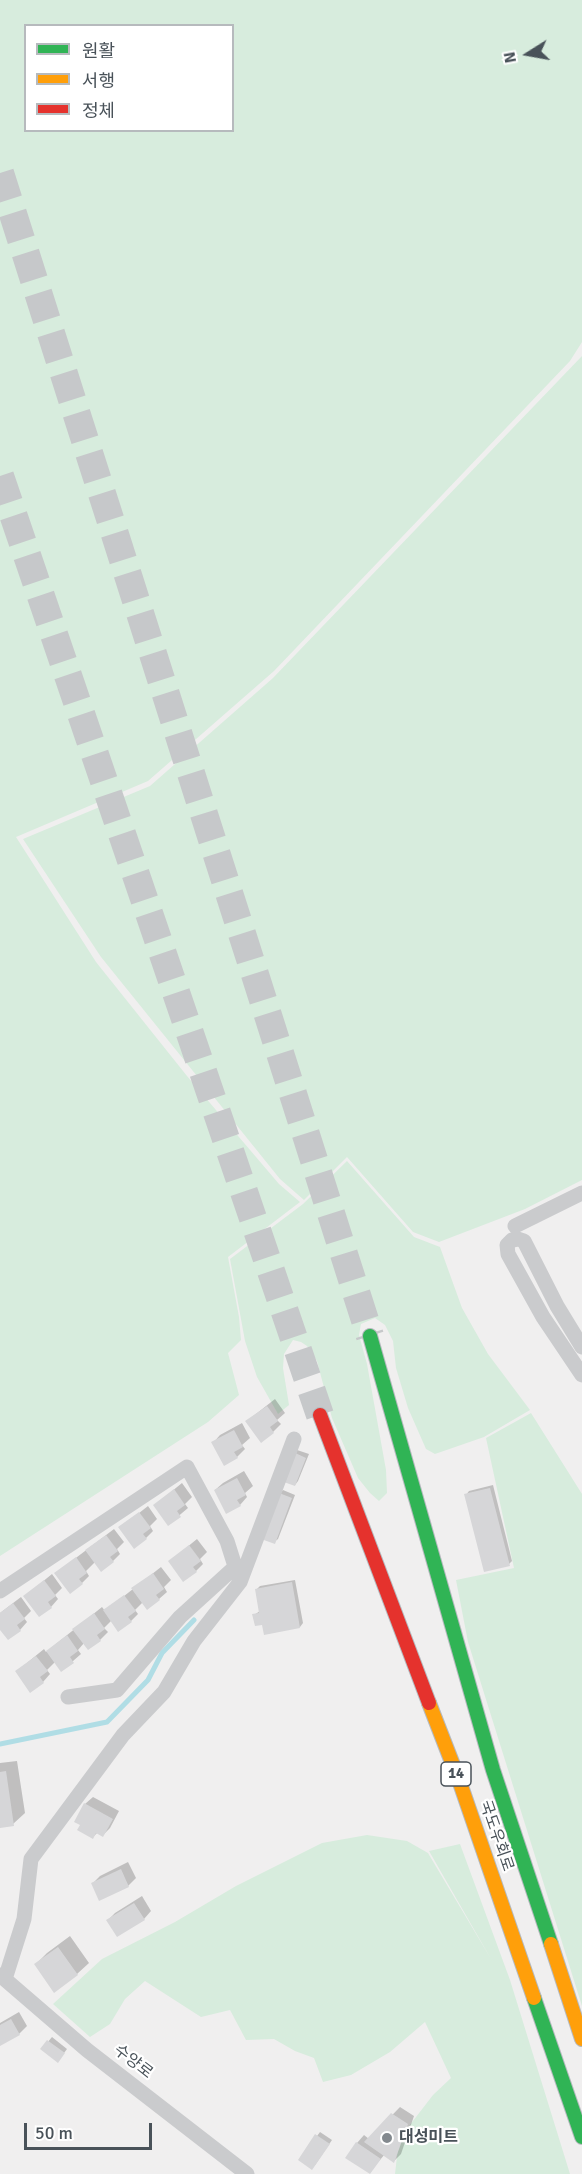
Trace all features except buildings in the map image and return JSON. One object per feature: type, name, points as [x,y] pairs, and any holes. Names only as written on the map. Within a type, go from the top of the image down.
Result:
[{"type":"highway","name":"국도우회로","points":[[370,1336],[493,1770],[582,2039]]},
{"type":"highway","name":"국도우회로","points":[[320,1415],[460,1784],[582,2137]]},
{"type":"street","points":[[515,1226],[582,1193]]},
{"type":"street","points":[[582,1347],[557,1306],[524,1242],[518,1239],[512,1240],[507,1245],[508,1254],[543,1317],[582,1375]]},
{"type":"street","points":[[2,1977],[24,1919],[31,1859],[123,1735],[164,1692],[194,1641],[240,1582],[294,1439]]},
{"type":"street","points":[[0,1591],[187,1467],[227,1540],[240,1582]]},
{"type":"street","points":[[68,1697],[117,1690],[180,1617],[235,1567]]},
{"type":"street","name":"수양로","points":[[2,1977],[87,2050],[247,2174]]},
{"type":"green space","points":[[0,0],[582,0],[582,342],[570,361],[274,671],[148,781],[16,837],[96,962],[187,1076],[279,1184],[300,1202],[228,1257],[241,1340],[228,1353],[239,1395],[208,1422],[0,1556]]},
{"type":"green space","points":[[582,356],[582,1180],[525,1209],[439,1242],[413,1232],[347,1157],[304,1200],[280,1179],[101,957],[23,839],[150,786],[273,678]]},
{"type":"green space","points":[[347,1161],[414,1237],[440,1247],[462,1308],[488,1354],[530,1410],[484,1437],[435,1454],[426,1449],[408,1408],[396,1368],[393,1341],[385,1325],[375,1318],[361,1324],[359,1335],[367,1364],[386,1470],[387,1493],[379,1501],[358,1478],[332,1418],[317,1361],[307,1346],[301,1342],[293,1340],[284,1354],[283,1368],[289,1405],[278,1414],[257,1377],[245,1341],[230,1259],[303,1204]]},
{"type":"green space","points":[[531,1413],[582,1494],[582,2006],[468,1642],[456,1580],[514,1568],[486,1438]]},
{"type":"green space","points":[[367,1835],[407,1841],[428,1853],[491,1959],[429,1851],[460,1844],[510,1980],[570,2174],[395,2174],[399,2139],[433,2095],[451,2078],[425,2022],[390,2052],[351,2075],[323,2082],[314,2058],[295,2051],[274,2039],[246,2040],[230,2010],[201,2017],[145,1981],[125,1999],[110,2024],[90,2037],[53,2004],[102,1959],[175,1922],[236,1886],[322,1843]]},
{"type":"waterway","points":[[0,1744],[107,1722],[148,1680],[162,1653],[194,1620]]},
{"type":"tunnel","points":[[0,173],[370,1336]]},
{"type":"tunnel","points":[[0,476],[320,1415]]},
{"type":"traffic: fast","points":[[370,1336],[493,1770],[551,1944]]},
{"type":"traffic: fast","points":[[534,1998],[582,2137]]},
{"type":"traffic: slow","points":[[429,1703],[460,1783],[534,1998]]},
{"type":"traffic: slow","points":[[551,1944],[582,2039]]},
{"type":"traffic: jam","points":[[320,1415],[429,1703]]},
{"type":"place","name":"대성미트","points":[[387,2138]]}]
